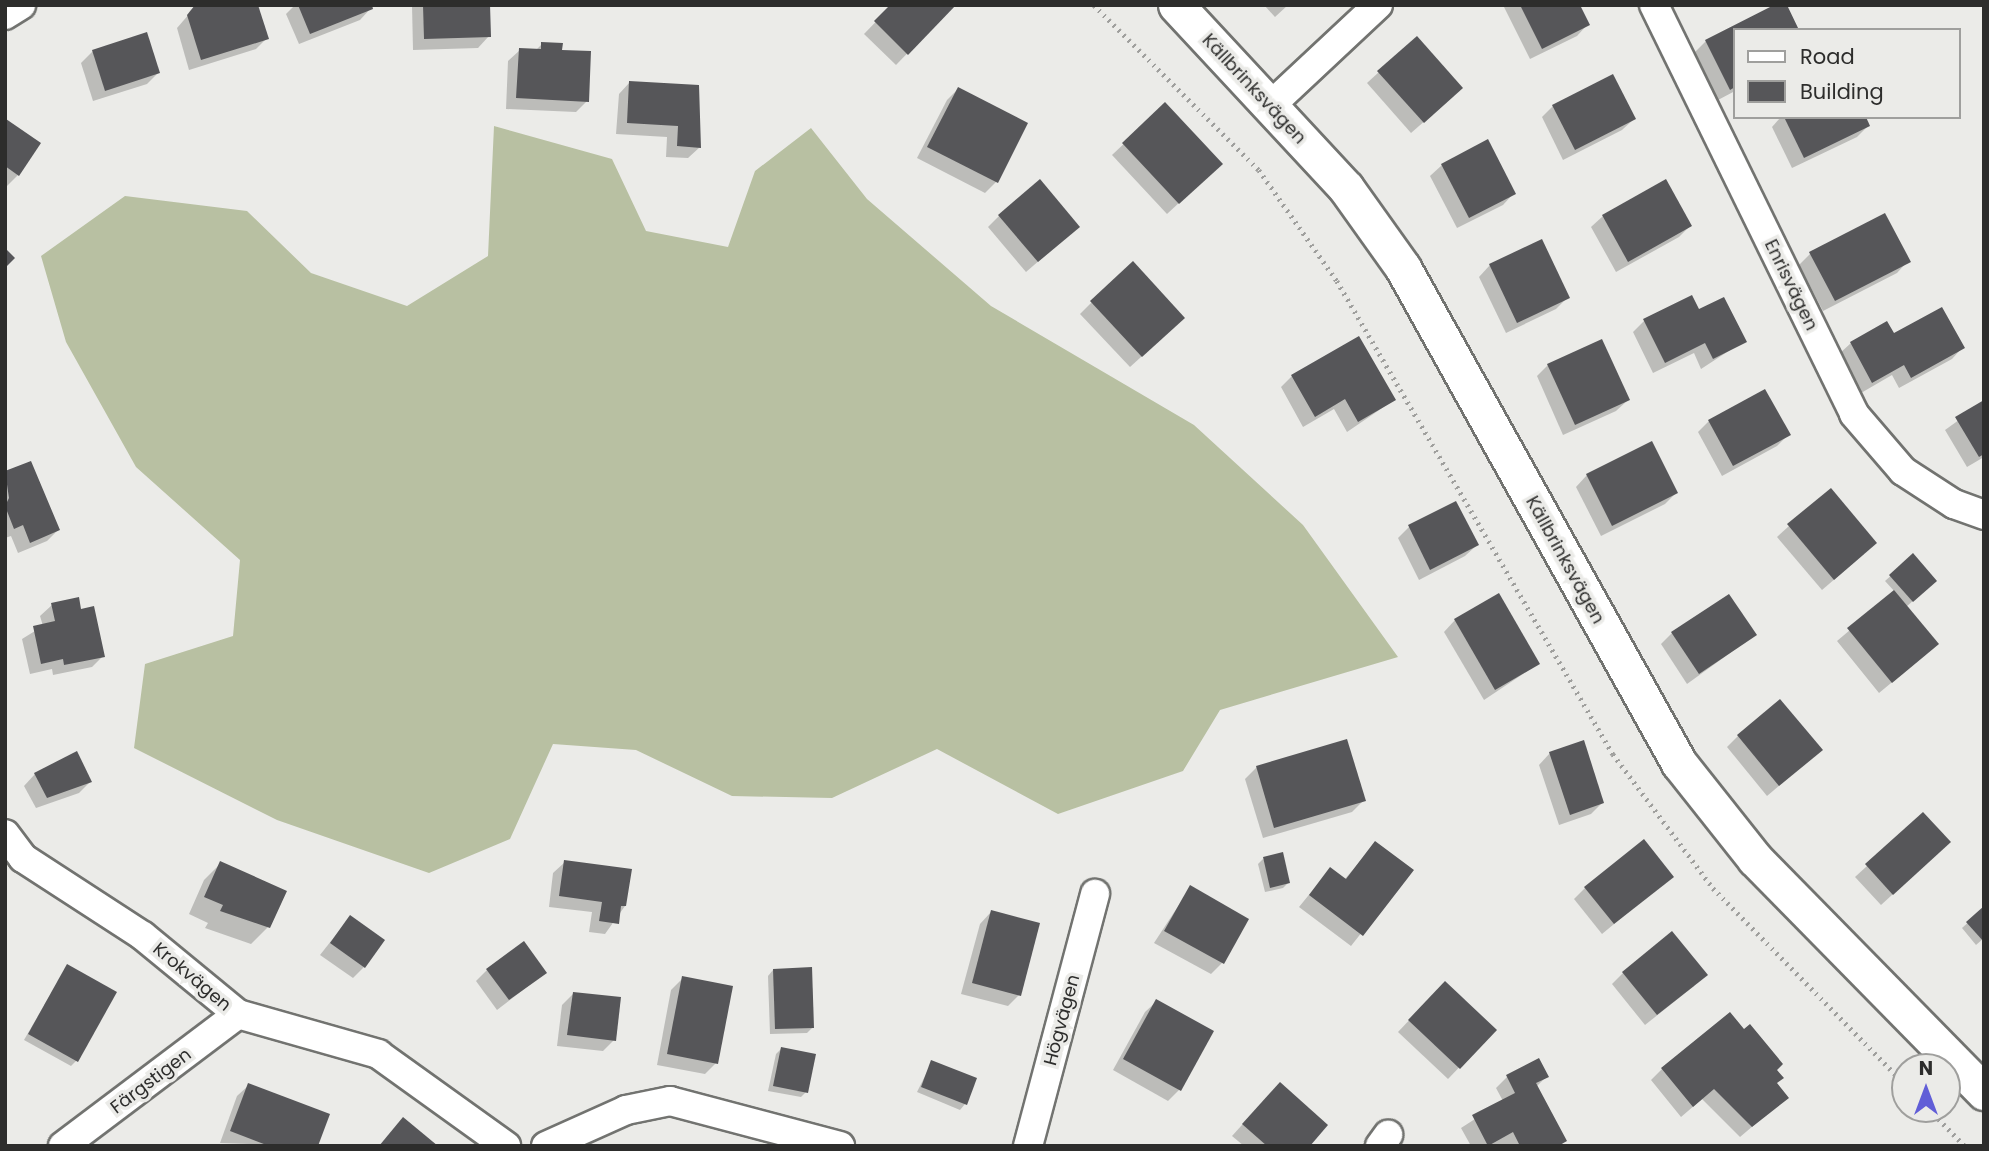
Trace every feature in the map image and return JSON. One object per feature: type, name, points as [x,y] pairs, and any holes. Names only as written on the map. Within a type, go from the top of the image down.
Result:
[{"type":"street","points":[[5,15],[21,5]]},
{"type":"street","name":"Källbrinksvägen","points":[[1176,5],[1346,188],[1403,268],[1679,763],[1755,859],[1984,1092]]},
{"type":"street","points":[[1270,106],[1378,5]]},
{"type":"street","name":"Enrisvägen","points":[[1654,5],[1854,414],[1903,471],[1954,504],[1984,515]]},
{"type":"street","name":"Krokvägen","points":[[5,834],[23,858],[143,936],[238,1014],[378,1054],[506,1146]]},
{"type":"street","name":"Högvägen","points":[[1028,1146],[1096,894]]},
{"type":"street","name":"Färgstigen","points":[[63,1146],[238,1014]]},
{"type":"street","points":[[546,1146],[626,1110],[670,1101],[795,1139],[840,1146]]},
{"type":"path","points":[[1094,5],[1259,170],[1337,281],[1614,754],[1713,888],[1891,1070]]},
{"type":"path","points":[[1943,1123],[1965,1146]]},
{"type":"green space","points":[[494,126],[612,159],[646,231],[728,247],[755,171],[811,128],[867,199],[991,306],[1194,425],[1303,525],[1398,657],[1220,710],[1183,771],[1058,814],[937,749],[832,798],[732,796],[636,750],[553,744],[510,839],[429,873],[277,820],[134,748],[145,664],[233,636],[240,560],[136,467],[66,342],[41,256],[125,196],[247,211],[311,273],[407,306],[488,256]]},
{"type":"building","points":[[195,5],[258,5],[269,39],[201,60],[187,15]]},
{"type":"building","points":[[298,5],[372,5],[373,9],[310,34]]},
{"type":"building","points":[[423,5],[490,5],[491,37],[424,39]]},
{"type":"building","points":[[890,5],[956,5],[908,55],[874,21]]},
{"type":"building","points":[[1520,5],[1580,5],[1590,25],[1542,49]]},
{"type":"building","points":[[1774,5],[1787,5],[1798,28],[1734,28],[1734,88],[1730,90],[1705,40]]},
{"type":"building","points":[[147,32],[160,73],[105,91],[92,50]]},
{"type":"building","points":[[1417,36],[1463,88],[1424,123],[1377,71]]},
{"type":"building","points":[[541,42],[563,43],[562,50],[591,51],[589,102],[516,98],[519,48],[541,49]]},
{"type":"building","points":[[1613,74],[1636,119],[1575,150],[1552,105]]},
{"type":"building","points":[[629,81],[699,85],[701,148],[677,146],[678,126],[627,123]]},
{"type":"building","points":[[958,87],[1028,123],[998,183],[927,147]]},
{"type":"building","points":[[1165,102],[1223,164],[1179,204],[1122,143]]},
{"type":"building","points":[[6,119],[41,143],[19,176],[5,166]]},
{"type":"building","points":[[1785,119],[1867,119],[1870,126],[1804,158]]},
{"type":"building","points":[[1488,139],[1516,194],[1469,218],[1441,164]]},
{"type":"building","points":[[1040,179],[1080,227],[1038,262],[998,215]]},
{"type":"building","points":[[1666,179],[1692,226],[1628,262],[1602,215]]},
{"type":"building","points":[[1885,213],[1911,262],[1835,301],[1809,252]]},
{"type":"building","points":[[1542,239],[1570,298],[1517,323],[1489,264]]},
{"type":"building","points":[[5,248],[15,258],[5,268]]},
{"type":"building","points":[[1133,261],[1185,318],[1142,357],[1090,301]]},
{"type":"building","points":[[1692,295],[1699,309],[1724,297],[1747,342],[1713,359],[1705,343],[1665,363],[1643,319]]},
{"type":"building","points":[[1942,307],[1965,348],[1911,378],[1904,365],[1872,383],[1850,342],[1887,321],[1894,333]]},
{"type":"building","points":[[1359,336],[1396,400],[1358,422],[1345,399],[1315,417],[1291,375]]},
{"type":"building","points":[[1602,339],[1630,400],[1575,425],[1547,364]]},
{"type":"building","points":[[1765,389],[1791,435],[1733,466],[1708,420]]},
{"type":"building","points":[[1984,400],[1984,454],[1979,457],[1955,417]]},
{"type":"building","points":[[1652,441],[1678,493],[1612,526],[1586,474]]},
{"type":"building","points":[[31,461],[60,530],[30,543],[23,525],[14,529],[5,506],[9,498],[5,471]]},
{"type":"building","points":[[1831,488],[1877,543],[1834,580],[1787,524]]},
{"type":"building","points":[[1456,501],[1479,545],[1430,570],[1408,525]]},
{"type":"building","points":[[1913,553],[1937,581],[1913,602],[1889,575]]},
{"type":"building","points":[[1894,590],[1939,644],[1892,683],[1847,628]]},
{"type":"building","points":[[1499,593],[1540,664],[1495,690],[1454,619]]},
{"type":"building","points":[[1729,594],[1757,635],[1699,674],[1671,632]]},
{"type":"building","points":[[79,597],[81,609],[94,606],[105,657],[64,665],[63,659],[41,664],[33,626],[55,621],[51,603]]},
{"type":"building","points":[[1780,699],[1823,750],[1779,786],[1737,735]]},
{"type":"building","points":[[1347,739],[1366,801],[1274,828],[1256,766]]},
{"type":"building","points":[[1584,740],[1604,803],[1570,815],[1549,752]]},
{"type":"building","points":[[77,751],[92,782],[47,798],[34,773]]},
{"type":"building","points":[[1923,812],[1951,842],[1893,895],[1865,864]]},
{"type":"building","points":[[1644,839],[1674,877],[1614,924],[1584,887]]},
{"type":"building","points":[[1375,841],[1414,870],[1363,936],[1309,895],[1330,867],[1346,879]]},
{"type":"building","points":[[1283,852],[1290,883],[1270,888],[1263,857]]},
{"type":"building","points":[[564,860],[632,869],[626,906],[621,906],[619,924],[599,921],[602,902],[559,896]]},
{"type":"building","points":[[220,861],[287,891],[270,928],[220,911],[223,905],[204,897]]},
{"type":"building","points":[[1190,885],[1249,919],[1224,964],[1164,931]]},
{"type":"building","points":[[1984,906],[1984,942],[1966,922]]},
{"type":"building","points":[[991,910],[1040,923],[1021,996],[972,983]]},
{"type":"building","points":[[350,915],[385,940],[365,968],[330,943]]},
{"type":"building","points":[[1672,931],[1708,975],[1657,1015],[1622,972]]},
{"type":"building","points":[[524,941],[547,973],[509,1000],[486,969]]},
{"type":"building","points":[[67,964],[117,992],[78,1062],[28,1034]]},
{"type":"building","points":[[812,967],[814,1028],[775,1029],[773,969]]},
{"type":"building","points":[[682,976],[733,986],[718,1064],[667,1054]]},
{"type":"building","points":[[1445,981],[1497,1030],[1460,1069],[1408,1020]]},
{"type":"building","points":[[573,992],[621,997],[616,1041],[567,1035]]},
{"type":"building","points":[[1156,999],[1214,1031],[1181,1091],[1123,1059]]},
{"type":"building","points":[[1730,1012],[1744,1029],[1750,1024],[1783,1064],[1777,1070],[1784,1078],[1777,1083],[1789,1098],[1752,1127],[1714,1089],[1693,1107],[1661,1068]]},
{"type":"building","points":[[781,1047],[816,1054],[808,1093],[773,1086]]},
{"type":"building","points":[[1539,1058],[1549,1077],[1536,1083],[1567,1141],[1558,1146],[1520,1146],[1513,1132],[1488,1146],[1472,1115],[1515,1093],[1506,1075]]},
{"type":"building","points":[[931,1060],[977,1078],[967,1105],[921,1087]]},
{"type":"building","points":[[1280,1082],[1328,1125],[1310,1146],[1267,1146],[1242,1124]]},
{"type":"building","points":[[248,1083],[330,1114],[318,1146],[269,1146],[230,1131]]},
{"type":"building","points":[[403,1117],[438,1146],[379,1146]]}]
